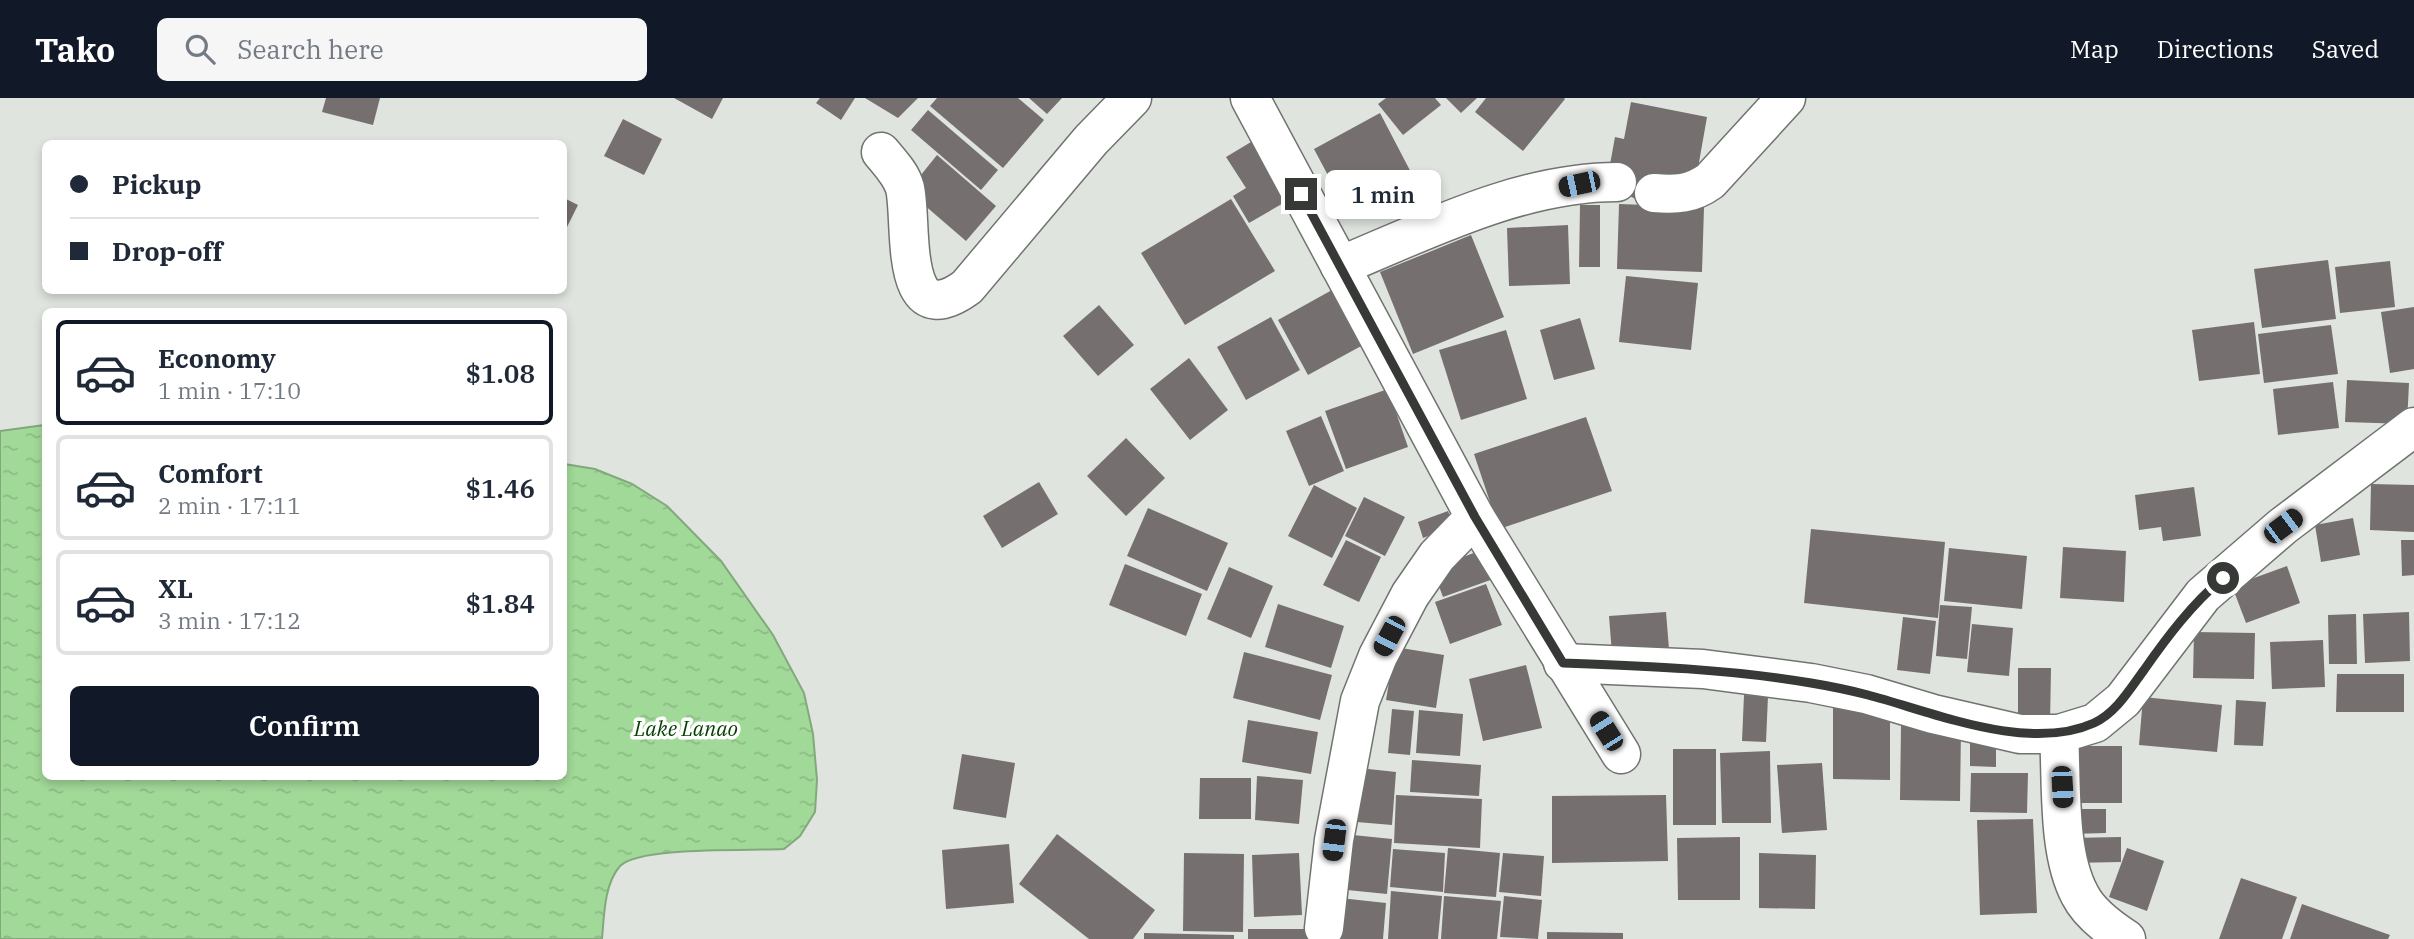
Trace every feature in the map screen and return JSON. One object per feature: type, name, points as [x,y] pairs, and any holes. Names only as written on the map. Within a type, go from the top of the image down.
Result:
[{"type":"street","points":[[881,152],[905,187],[910,258],[918,286],[925,295],[935,300],[947,299],[967,287],[1091,140],[1132,98]]},
{"type":"street","points":[[1250,98],[1475,517],[1621,754]]},
{"type":"street","points":[[1654,193],[1684,194],[1710,181],[1786,98]]},
{"type":"street","points":[[1340,266],[1490,206],[1579,184],[1617,182]]},
{"type":"street","points":[[1563,663],[1703,669],[1811,683],[1866,694],[1933,714],[2020,734],[2059,734],[2095,723],[2123,700],[2203,595],[2283,526],[2414,427]]},
{"type":"street","points":[[1324,928],[1334,840],[1360,701],[1378,656],[1410,595],[1437,556],[1475,517]]},
{"type":"street","points":[[2059,734],[2064,839],[2070,869],[2080,895],[2096,916],[2126,939]]},
{"type":"water","name":"Lake Lanao","points":[[42,425],[42,780],[567,780],[567,464],[595,469],[632,484],[667,506],[721,561],[773,635],[804,693],[813,734],[817,780],[815,812],[800,836],[784,849],[672,852],[649,855],[620,866],[608,891],[602,939],[0,939],[0,431]]},
{"type":"building","points":[[326,98],[380,98],[373,125],[322,112]]},
{"type":"building","points":[[674,98],[723,98],[712,119]]},
{"type":"building","points":[[820,98],[855,98],[841,120],[816,103]]},
{"type":"building","points":[[865,98],[918,98],[898,118]]},
{"type":"building","points":[[937,98],[1018,98],[1044,120],[1003,168],[930,106]]},
{"type":"building","points":[[1029,98],[1062,98],[1047,114]]},
{"type":"building","points":[[1386,98],[1435,98],[1441,105],[1403,135],[1378,104]]},
{"type":"building","points":[[1446,98],[1477,98],[1461,113]]},
{"type":"building","points":[[1486,98],[1565,99],[1523,151],[1475,112]]},
{"type":"building","points":[[1631,102],[1707,117],[1695,185],[1638,200],[1616,190],[1609,170],[1615,137],[1624,139]]},
{"type":"building","points":[[928,110],[998,170],[981,190],[911,130]]},
{"type":"building","points":[[1380,113],[1415,180],[1349,215],[1314,149]]},
{"type":"building","points":[[623,119],[662,139],[644,175],[604,156]]},
{"type":"building","points":[[1251,142],[1287,201],[1249,223],[1233,196],[1246,188],[1226,157]]},
{"type":"building","points":[[937,155],[996,206],[966,241],[908,191]]},
{"type":"building","points":[[1231,199],[1275,271],[1185,325],[1141,253]]},
{"type":"building","points":[[567,200],[578,205],[567,227]]},
{"type":"building","points":[[1619,204],[1704,207],[1702,272],[1617,269]]},
{"type":"building","points":[[1580,205],[1600,205],[1600,267],[1579,267]]},
{"type":"building","points":[[1568,225],[1570,284],[1509,286],[1507,228]]},
{"type":"building","points":[[1471,235],[1504,317],[1413,354],[1380,272]]},
{"type":"building","points":[[2328,260],[2336,319],[2262,328],[2254,269]]},
{"type":"building","points":[[2390,261],[2395,307],[2340,313],[2335,267]]},
{"type":"building","points":[[1626,276],[1698,283],[1691,350],[1619,342]]},
{"type":"building","points":[[1332,290],[1363,345],[1308,375],[1278,320]]},
{"type":"building","points":[[1099,305],[1134,345],[1098,376],[1063,336]]},
{"type":"building","points":[[2414,307],[2414,369],[2390,373],[2381,312]]},
{"type":"building","points":[[1271,317],[1300,370],[1246,400],[1217,347]]},
{"type":"building","points":[[1580,318],[1595,369],[1554,380],[1540,330]]},
{"type":"building","points":[[2254,322],[2260,374],[2199,381],[2192,330]]},
{"type":"building","points":[[2331,325],[2338,374],[2264,383],[2258,334]]},
{"type":"building","points":[[1506,330],[1527,399],[1461,420],[1439,350]]},
{"type":"building","points":[[1189,358],[1228,410],[1190,440],[1150,389]]},
{"type":"building","points":[[2347,380],[2409,383],[2407,424],[2345,422]]},
{"type":"building","points":[[2333,382],[2339,428],[2278,435],[2273,389]]},
{"type":"building","points":[[1388,389],[1408,447],[1346,469],[1325,411]]},
{"type":"building","points":[[1321,416],[1344,471],[1309,486],[1286,431]]},
{"type":"building","points":[[1586,417],[1612,491],[1499,529],[1474,454]]},
{"type":"building","points":[[1126,438],[1165,478],[1126,516],[1087,476]]},
{"type":"building","points":[[1039,482],[1058,514],[1002,548],[983,516]]},
{"type":"building","points":[[2371,484],[2414,485],[2414,532],[2370,530]]},
{"type":"building","points":[[1314,485],[1357,508],[1332,558],[1288,536]]},
{"type":"building","points":[[2194,487],[2201,536],[2163,541],[2161,527],[2139,530],[2135,495]]},
{"type":"building","points":[[1364,497],[1405,517],[1385,556],[1345,536]]},
{"type":"building","points":[[1148,508],[1228,543],[1207,591],[1127,556]]},
{"type":"building","points":[[1448,511],[1454,526],[1423,538],[1418,522]]},
{"type":"building","points":[[2353,518],[2360,555],[2321,562],[2315,525]]},
{"type":"building","points":[[1811,529],[1945,542],[1938,618],[1804,603]]},
{"type":"building","points":[[1346,540],[1381,557],[1359,602],[1323,585]]},
{"type":"building","points":[[2401,540],[2414,540],[2414,575],[2402,576]]},
{"type":"building","points":[[2063,547],[2126,551],[2124,602],[2060,598]]},
{"type":"building","points":[[1949,548],[2027,556],[2022,609],[1944,601]]},
{"type":"building","points":[[1485,549],[1496,578],[1443,597],[1432,568]]},
{"type":"building","points":[[1125,564],[1202,594],[1186,636],[1109,605]]},
{"type":"building","points":[[2287,566],[2300,603],[2246,623],[2232,586]]},
{"type":"building","points":[[1229,567],[1273,586],[1251,638],[1207,619]]},
{"type":"building","points":[[1486,584],[1502,625],[1450,644],[1435,602]]},
{"type":"building","points":[[1278,604],[1344,626],[1331,668],[1265,647]]},
{"type":"building","points":[[1940,605],[1972,607],[1967,659],[1936,656]]},
{"type":"building","points":[[1666,612],[1669,649],[1612,654],[1609,616]]},
{"type":"building","points":[[2409,612],[2410,661],[2365,663],[2363,614]]},
{"type":"building","points":[[2356,614],[2357,664],[2329,664],[2328,615]]},
{"type":"building","points":[[1903,617],[1936,621],[1930,674],[1897,670]]},
{"type":"building","points":[[1972,624],[2013,628],[2009,676],[1967,672]]},
{"type":"building","points":[[2194,632],[2255,633],[2254,679],[2193,678]]},
{"type":"building","points":[[2323,640],[2325,687],[2272,689],[2270,642]]},
{"type":"building","points":[[1395,647],[1444,655],[1436,708],[1386,700]]},
{"type":"building","points":[[1244,652],[1332,675],[1320,720],[1233,698]]},
{"type":"building","points":[[1526,665],[1542,728],[1483,741],[1469,679]]},
{"type":"building","points":[[2018,668],[2051,668],[2050,725],[2018,725]]},
{"type":"building","points":[[2337,674],[2404,674],[2404,712],[2336,712]]},
{"type":"building","points":[[1744,695],[1768,696],[1766,742],[1742,741]]},
{"type":"building","points":[[2143,697],[2222,705],[2217,752],[2139,745]]},
{"type":"building","points":[[2236,700],[2266,702],[2263,746],[2234,745]]},
{"type":"building","points":[[1833,706],[1890,707],[1890,780],[1833,779]]},
{"type":"building","points":[[1392,709],[1414,711],[1410,755],[1388,753]]},
{"type":"building","points":[[1419,710],[1463,714],[1460,756],[1416,753]]},
{"type":"building","points":[[1248,720],[1318,732],[1311,774],[1242,762]]},
{"type":"building","points":[[1901,726],[1961,727],[1960,801],[1900,800]]},
{"type":"building","points":[[1970,733],[1996,733],[1996,767],[1970,766]]},
{"type":"building","points":[[2070,746],[2122,746],[2122,803],[2070,803]]},
{"type":"building","points":[[1673,749],[1716,749],[1716,825],[1673,825]]},
{"type":"building","points":[[1770,751],[1771,823],[1722,823],[1720,753]]},
{"type":"building","points":[[962,754],[1015,763],[1006,818],[953,809]]},
{"type":"building","points":[[1412,760],[1481,765],[1479,796],[1410,792]]},
{"type":"building","points":[[1822,763],[1827,830],[1782,833],[1777,765]]},
{"type":"building","points":[[1350,767],[1396,772],[1392,825],[1345,821]]},
{"type":"building","points":[[1971,773],[2028,773],[2027,813],[1970,812]]},
{"type":"building","points":[[1257,776],[1303,780],[1299,824],[1255,820]]},
{"type":"building","points":[[1200,778],[1251,778],[1251,819],[1199,819]]},
{"type":"building","points":[[1396,795],[1482,799],[1480,848],[1394,843]]},
{"type":"building","points":[[1666,795],[1668,861],[1552,863],[1552,796]]},
{"type":"building","points":[[2070,809],[2106,809],[2106,833],[2071,834]]},
{"type":"building","points":[[2033,819],[2037,913],[1980,915],[1977,820]]},
{"type":"building","points":[[1057,834],[1155,910],[1133,939],[1089,939],[1019,884]]},
{"type":"building","points":[[1343,834],[1392,839],[1387,894],[1337,889]]},
{"type":"building","points":[[1740,837],[1740,900],[1678,900],[1677,838]]},
{"type":"building","points":[[2121,837],[2121,862],[2071,863],[2070,838]]},
{"type":"building","points":[[1009,844],[1014,903],[946,909],[942,850]]},
{"type":"building","points":[[1448,848],[1500,853],[1496,897],[1444,893]]},
{"type":"building","points":[[2127,848],[2164,861],[2147,911],[2109,897]]},
{"type":"building","points":[[1393,849],[1445,853],[1443,892],[1390,887]]},
{"type":"building","points":[[1184,853],[1244,854],[1243,932],[1183,931]]},
{"type":"building","points":[[1299,853],[1302,915],[1254,917],[1252,855]]},
{"type":"building","points":[[1503,853],[1544,856],[1541,896],[1499,892]]},
{"type":"building","points":[[1759,853],[1816,855],[1815,909],[1759,908]]},
{"type":"building","points":[[2241,878],[2297,897],[2282,939],[2219,939]]},
{"type":"building","points":[[1391,891],[1442,896],[1438,939],[1388,939]]},
{"type":"building","points":[[1444,896],[1501,901],[1497,939],[1441,939]]},
{"type":"building","points":[[1504,896],[1542,900],[1538,939],[1500,937]]},
{"type":"building","points":[[1331,897],[1386,903],[1383,939],[1326,939]]},
{"type":"building","points":[[2302,904],[2390,935],[2388,939],[2290,939]]},
{"type":"building","points":[[1248,929],[1309,929],[1309,939],[1248,939]]},
{"type":"building","points":[[1547,932],[1623,933],[1623,939],[1547,939]]},
{"type":"building","points":[[1144,933],[1234,935],[1234,939],[1144,939]]},
{"type":"route","points":[[1301,194],[1475,517],[1563,663],[1703,669],[1811,683],[1866,694],[1933,714],[2020,734],[2059,734],[2095,723],[2123,700],[2203,595],[2223,578]]}]
